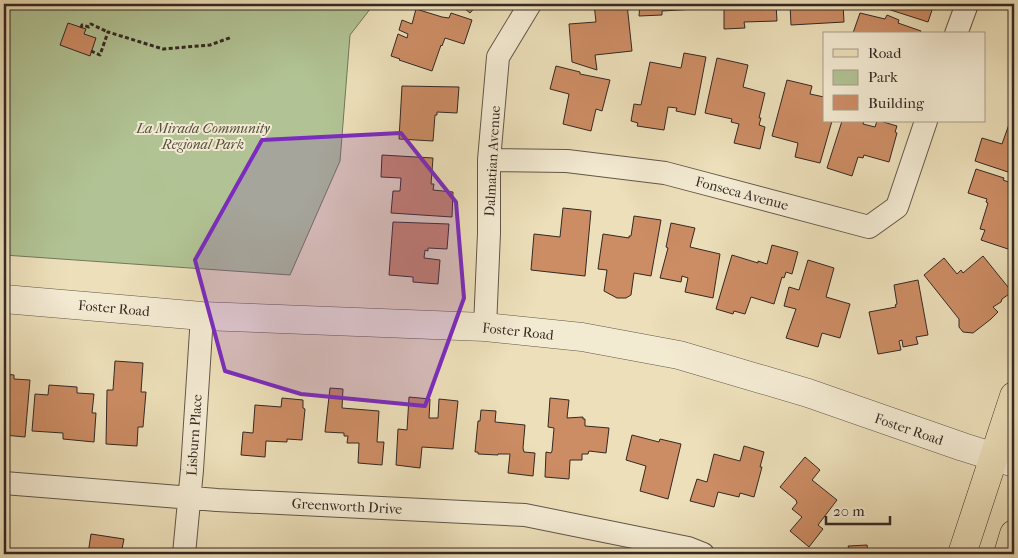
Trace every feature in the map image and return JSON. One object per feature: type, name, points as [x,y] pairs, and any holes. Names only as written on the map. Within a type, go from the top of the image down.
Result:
[{"type":"main road","points":[[962,554],[1004,460],[1014,396]]},
{"type":"main road","points":[[1008,554],[1014,534]]},
{"type":"street","name":"Dalmatian Avenue","points":[[486,327],[489,160],[498,57],[530,4]]},
{"type":"street","points":[[957,32],[966,4]]},
{"type":"street","name":"Fonseca Avenue","points":[[489,160],[567,161],[665,173],[869,227],[897,206],[926,122]]},
{"type":"street","name":"Foster Road","points":[[4,299],[202,316],[486,327],[582,338],[679,355],[808,393],[1004,460]]},
{"type":"street","name":"Lisburn Place","points":[[184,554],[202,316]]},
{"type":"street","name":"Greenworth Drive","points":[[4,483],[189,498],[525,515],[696,551]]},
{"type":"path","points":[[81,28],[82,25],[89,28],[91,24],[108,32],[163,49],[210,45],[232,37]]},
{"type":"path","points":[[91,51],[100,54],[108,32]]},
{"type":"highlighted area","points":[[401,133],[456,202],[464,298],[425,406],[301,394],[225,371],[195,260],[262,140]]},
{"type":"green space","name":"La Mirada Community Regional Park","points":[[4,4],[374,4],[350,35],[340,161],[290,275],[4,255]]},
{"type":"building","points":[[459,4],[478,4],[470,13]]},
{"type":"building","points":[[594,4],[627,4],[632,51],[595,55],[597,70],[572,62],[569,24],[596,22]]},
{"type":"building","points":[[640,4],[715,5],[694,6],[695,9],[662,11],[662,15],[639,16]]},
{"type":"building","points":[[724,4],[776,4],[777,21],[744,22],[745,28],[724,29]]},
{"type":"building","points":[[790,4],[843,4],[844,22],[791,25]]},
{"type":"building","points":[[872,4],[934,4],[928,22]]},
{"type":"building","points":[[416,9],[442,17],[449,18],[451,13],[472,20],[464,44],[445,38],[432,71],[391,56],[398,34],[407,38],[408,34],[399,30],[402,20],[412,24]]},
{"type":"building","points":[[860,13],[885,19],[887,15],[899,20],[898,23],[921,31],[921,32],[853,32]]},
{"type":"building","points":[[68,23],[86,29],[84,34],[96,38],[90,56],[60,45]]},
{"type":"building","points":[[1014,41],[1014,60],[1009,58]]},
{"type":"building","points":[[684,53],[706,57],[695,115],[676,111],[677,108],[668,107],[664,130],[637,126],[638,123],[631,121],[634,104],[641,105],[650,62],[681,68]]},
{"type":"building","points":[[717,58],[748,65],[743,87],[765,93],[759,118],[761,118],[759,125],[765,127],[760,149],[734,143],[739,124],[731,122],[732,119],[705,113]]},
{"type":"building","points":[[556,66],[580,72],[580,74],[610,80],[602,111],[596,109],[591,131],[563,124],[569,94],[550,89]]},
{"type":"building","points":[[787,80],[812,86],[810,94],[823,97],[823,122],[832,122],[820,163],[795,157],[798,143],[772,136]]},
{"type":"building","points":[[402,86],[459,87],[457,113],[437,112],[437,115],[435,115],[433,141],[399,139]]},
{"type":"building","points":[[1012,116],[1014,116],[1014,174],[975,161],[982,138],[1002,144]]},
{"type":"building","points":[[842,122],[864,122],[863,124],[875,127],[877,122],[883,122],[897,126],[895,132],[897,133],[889,162],[864,155],[863,158],[858,157],[852,176],[827,168]]},
{"type":"building","points":[[382,155],[433,158],[431,184],[434,184],[433,190],[453,192],[452,217],[391,213],[393,191],[400,191],[401,178],[381,177]]},
{"type":"building","points":[[976,169],[1004,178],[1003,180],[1014,184],[1014,251],[981,240],[985,230],[980,229],[988,203],[986,202],[987,199],[968,193]]},
{"type":"building","points":[[563,208],[591,211],[585,276],[531,270],[534,234],[560,237]]},
{"type":"building","points":[[634,216],[661,220],[651,276],[634,273],[631,295],[626,298],[617,298],[604,291],[607,270],[598,269],[603,234],[629,238],[631,236]]},
{"type":"building","points":[[393,222],[449,224],[447,249],[428,248],[428,251],[425,250],[424,258],[440,260],[438,284],[413,282],[413,277],[389,275]]},
{"type":"building","points":[[671,223],[695,228],[690,247],[720,254],[713,298],[685,292],[688,278],[682,276],[681,282],[660,278],[668,248],[666,247]]},
{"type":"building","points":[[772,245],[798,252],[792,274],[786,272],[784,278],[782,277],[774,304],[751,297],[745,314],[734,311],[733,314],[716,309],[732,255],[767,264]]},
{"type":"building","points":[[983,256],[1012,292],[993,307],[998,312],[991,319],[973,333],[963,332],[959,327],[959,319],[924,275],[944,258],[957,274],[961,270],[963,273]]},
{"type":"building","points":[[808,260],[834,268],[826,297],[850,304],[840,338],[822,333],[818,347],[786,338],[796,309],[784,306],[789,287],[799,290]]},
{"type":"building","points":[[918,280],[928,335],[916,337],[918,344],[903,347],[902,340],[899,341],[901,350],[878,354],[869,312],[896,307],[894,285]]},
{"type":"building","points":[[115,361],[143,363],[141,392],[146,392],[143,427],[138,427],[137,446],[106,444],[107,390],[113,390]]},
{"type":"building","points":[[4,374],[14,375],[14,379],[30,380],[25,437],[4,435]]},
{"type":"building","points":[[49,385],[77,387],[77,393],[94,394],[92,413],[96,413],[94,442],[63,439],[63,433],[32,431],[35,394],[48,395]]},
{"type":"building","points":[[330,388],[343,389],[342,408],[379,411],[377,442],[384,442],[382,465],[358,463],[359,443],[347,443],[348,436],[344,436],[344,433],[325,432]]},
{"type":"building","points":[[409,397],[430,399],[429,418],[438,418],[439,399],[458,401],[453,449],[422,447],[420,468],[396,465],[398,429],[407,430]]},
{"type":"building","points":[[282,398],[303,400],[303,408],[305,409],[302,440],[287,439],[287,442],[266,441],[265,457],[241,455],[243,432],[253,433],[255,405],[281,407]]},
{"type":"building","points":[[550,398],[569,400],[567,418],[583,417],[585,419],[585,426],[609,428],[606,453],[589,451],[588,454],[582,454],[582,460],[570,460],[569,479],[545,477],[546,452],[551,453],[552,451],[554,428],[548,427]]},
{"type":"building","points":[[481,410],[496,411],[495,422],[525,425],[524,452],[535,453],[533,476],[508,473],[510,454],[478,454],[478,452],[475,452]]},
{"type":"building","points":[[632,435],[659,442],[660,439],[681,444],[668,499],[640,491],[646,466],[626,460]]},
{"type":"building","points":[[744,446],[764,452],[754,497],[740,493],[739,497],[718,492],[714,507],[690,501],[697,479],[707,482],[714,454],[740,461]]},
{"type":"building","points":[[805,457],[820,470],[812,480],[837,500],[818,525],[823,529],[809,547],[790,531],[802,517],[792,509],[797,503],[796,500],[780,487]]},
{"type":"building","points":[[91,534],[124,539],[121,554],[88,554]]},
{"type":"building","points":[[867,545],[868,551],[892,550],[893,554],[814,554],[814,550],[849,549],[848,546]]},
{"type":"building","points":[[256,549],[281,551],[281,554],[256,554]]}]
